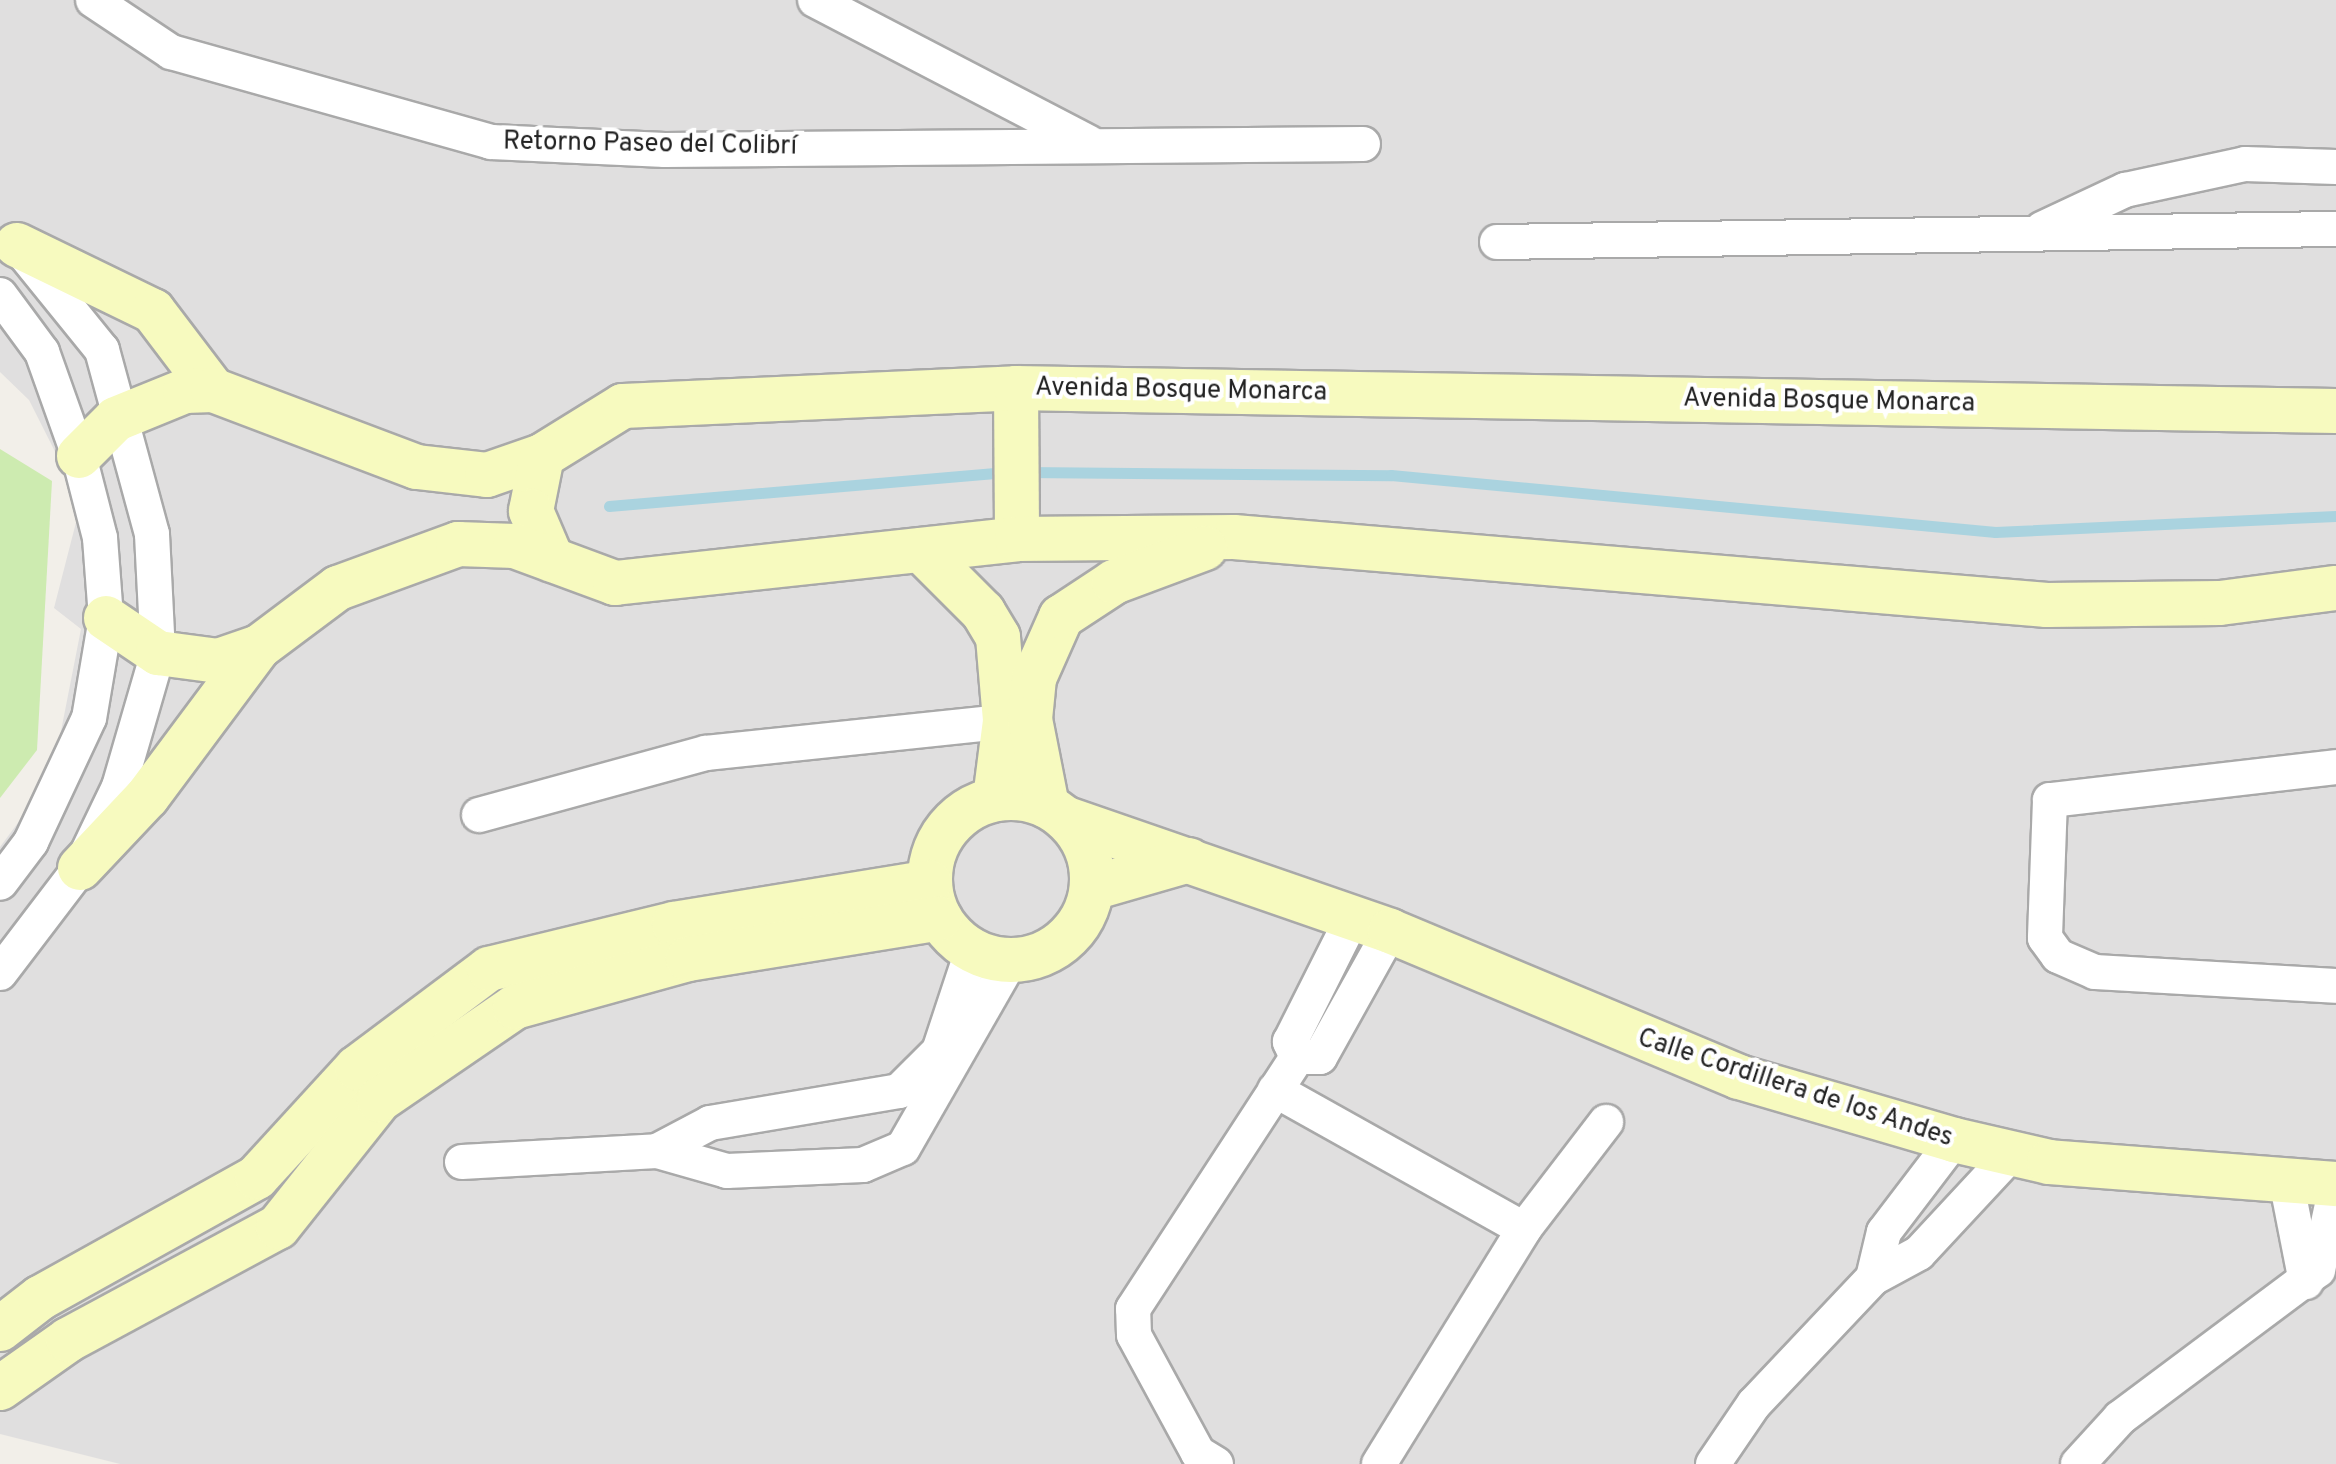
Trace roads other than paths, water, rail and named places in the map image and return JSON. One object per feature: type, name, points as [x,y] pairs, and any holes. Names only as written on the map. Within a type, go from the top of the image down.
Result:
[{"type":"street","name":"Retorno Paseo del Colibrí","points":[[93,0],[171,52],[491,142],[665,150],[1363,144]]},
{"type":"street","name":"Retorno Paseo del Colibrí","points":[[815,0],[1092,144]]},
{"type":"street","points":[[2038,231],[2125,190],[2245,164],[2336,167]]},
{"type":"street","points":[[1497,242],[2038,231],[2336,229]]},
{"type":"street","points":[[9,240],[153,311],[213,390]]},
{"type":"street","points":[[9,240],[102,350],[116,419],[152,534],[158,653],[119,787],[80,868]]},
{"type":"street","points":[[0,295],[42,352],[79,456],[100,538],[106,618],[89,718],[31,842],[0,883]]},
{"type":"street","points":[[1016,388],[1017,518]]},
{"type":"street","name":"Avenida Bosque Monarca","points":[[79,456],[116,419],[185,391],[213,390],[417,467],[487,475],[542,456],[623,406],[1016,388],[2336,411]]},
{"type":"street","points":[[542,456],[531,511],[552,560]]},
{"type":"street","points":[[0,973],[80,868],[147,797],[259,647],[338,588],[458,544],[515,546],[615,583],[921,550],[1017,518],[2047,605],[2220,603],[2336,588]]},
{"type":"street","points":[[995,799],[1018,720],[1061,617],[1114,582],[1234,537]]},
{"type":"street","points":[[657,1151],[710,1123],[899,1091],[939,1051],[991,956],[1066,940],[1092,888],[1083,839],[1057,812],[1018,720],[998,637],[983,612],[921,550]]},
{"type":"street","points":[[106,618],[158,653],[218,661],[259,647]]},
{"type":"street","points":[[479,815],[706,753],[1018,720]]},
{"type":"street","points":[[2336,767],[2050,800],[2045,938],[2065,961],[2095,972],[2336,986]]},
{"type":"street","points":[[935,900],[941,838],[973,807],[995,799],[1057,812]]},
{"type":"street","name":"Calle Cordillera de los Andes","points":[[1057,812],[1372,924],[1725,1071],[1954,1140],[2009,1156],[2336,1185]]},
{"type":"street","points":[[1092,888],[1189,860]]},
{"type":"street","points":[[935,900],[991,956]]},
{"type":"street","points":[[0,1329],[40,1298],[257,1177],[357,1068],[489,969],[674,924],[935,900]]},
{"type":"street","points":[[0,1388],[68,1340],[278,1227],[379,1100],[515,1007],[688,959],[935,900]]},
{"type":"street","points":[[1216,1464],[1198,1453],[1134,1335],[1133,1309],[1297,1057],[1320,1057],[1372,924]]},
{"type":"street","points":[[462,1162],[657,1151],[727,1171],[863,1165],[903,1148],[991,956]]},
{"type":"street","points":[[1275,1090],[1524,1229]]},
{"type":"street","points":[[1379,1464],[1524,1229],[1606,1122]]},
{"type":"street","points":[[1873,1278],[1884,1232],[1954,1140]]},
{"type":"street","points":[[1713,1464],[1754,1404],[1873,1278],[1919,1253],[2009,1156]]},
{"type":"street","points":[[2286,1180],[2306,1282]]},
{"type":"street","points":[[2078,1464],[2120,1418],[2306,1282],[2327,1252],[2336,1185]]},
{"type":"waterway","points":[[609,506],[1007,472]]},
{"type":"waterway","points":[[1024,472],[1391,475],[1995,532],[2336,516]]}]
